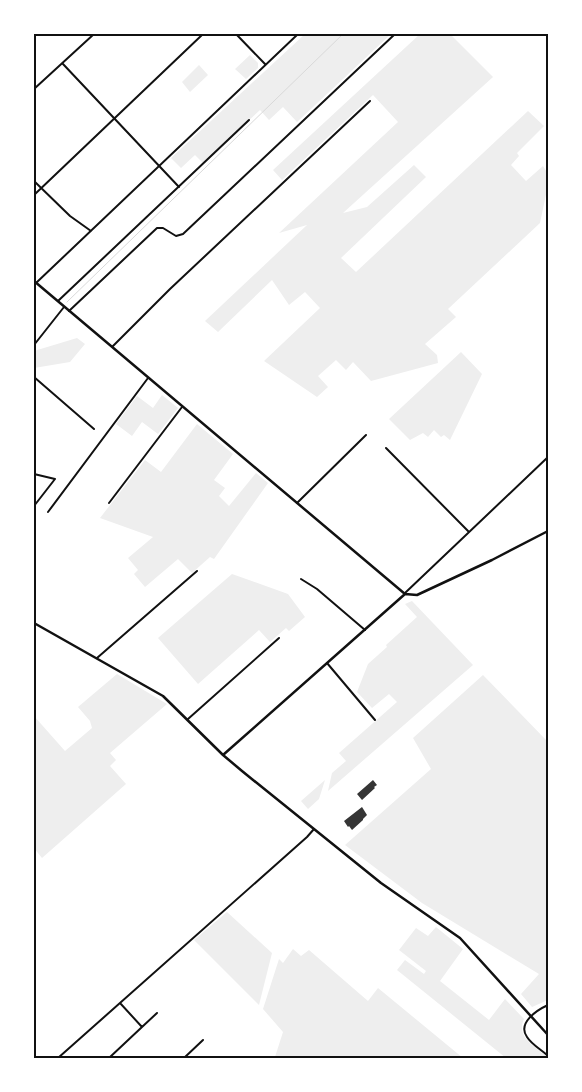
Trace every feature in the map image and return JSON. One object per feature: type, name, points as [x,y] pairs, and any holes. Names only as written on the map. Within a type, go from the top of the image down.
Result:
[{"type":"street","points":[[34,89],[94,34]]},
{"type":"street","points":[[34,195],[203,34]]},
{"type":"street","points":[[236,34],[265,64]]},
{"type":"street","points":[[298,34],[35,282],[405,594],[416,594],[492,560],[548,531]]},
{"type":"street","points":[[69,311],[157,228],[163,228],[176,236],[182,234],[395,34]]},
{"type":"street","points":[[63,64],[179,187]]},
{"type":"street","points":[[112,347],[170,289],[370,101]]},
{"type":"street","points":[[58,301],[249,120]]},
{"type":"street","points":[[34,180],[70,216],[91,231]]},
{"type":"street","points":[[34,345],[64,307]]},
{"type":"street","points":[[34,377],[94,429]]},
{"type":"street","points":[[48,512],[148,378]]},
{"type":"street","points":[[110,503],[183,406]]},
{"type":"street","points":[[297,503],[366,435]]},
{"type":"street","points":[[386,448],[470,532]]},
{"type":"street","points":[[223,755],[405,594],[548,457]]},
{"type":"street","points":[[34,474],[55,479],[34,506]]},
{"type":"street","points":[[97,658],[197,571]]},
{"type":"street","points":[[301,579],[317,589],[365,630]]},
{"type":"street","points":[[34,623],[163,696],[223,755],[393,892],[460,938],[548,1035]]},
{"type":"street","points":[[188,719],[279,638]]},
{"type":"street","points":[[327,663],[375,720]]},
{"type":"street","points":[[58,1058],[314,829]]},
{"type":"street","points":[[120,1003],[142,1027]]},
{"type":"street","points":[[548,1005],[532,1016],[524,1026],[526,1035],[548,1056]]},
{"type":"street","points":[[109,1058],[158,1012]]},
{"type":"street","points":[[184,1058],[203,1040]]},
{"type":"shaded area","points":[[305,34],[391,34],[297,122],[283,107],[269,120],[260,110],[203,163],[195,155],[181,168],[171,158]]},
{"type":"shaded area","points":[[420,34],[450,34],[493,77],[343,213],[367,207],[414,165],[426,177],[341,258],[356,272],[528,111],[544,126],[517,153],[519,156],[511,165],[526,181],[543,166],[548,174],[548,185],[540,223],[448,309],[456,317],[425,344],[437,355],[438,363],[371,381],[353,362],[346,370],[336,360],[318,376],[328,387],[317,397],[264,361],[320,308],[305,292],[289,305],[272,280],[218,332],[205,321],[307,225],[279,233],[398,122],[373,95],[282,180],[273,170]]},
{"type":"shaded area","points":[[250,55],[258,63],[258,68],[246,79],[235,69]]},
{"type":"shaded area","points":[[199,65],[208,75],[190,92],[182,82]]},
{"type":"shaded area","points":[[77,338],[85,344],[70,362],[34,368],[34,351]]},
{"type":"shaded area","points":[[461,352],[482,374],[450,440],[444,435],[441,437],[434,430],[428,437],[423,433],[410,440],[389,419]]},
{"type":"shaded area","points":[[162,395],[178,408],[158,434],[142,422],[132,436],[116,424],[137,396],[153,408]]},
{"type":"shaded area","points":[[197,424],[233,454],[214,480],[225,488],[219,496],[229,506],[256,473],[268,483],[214,559],[210,557],[192,573],[178,559],[145,587],[134,574],[138,570],[128,558],[153,537],[100,518],[145,460],[161,472]]},
{"type":"shaded area","points":[[232,574],[288,594],[305,617],[289,631],[286,628],[270,642],[259,630],[198,684],[158,638]]},
{"type":"shaded area","points":[[412,601],[473,665],[328,791],[332,773],[346,761],[339,753],[397,702],[389,694],[372,708],[357,692],[368,664],[417,617],[405,604]]},
{"type":"shaded area","points":[[117,674],[167,704],[110,753],[116,760],[110,766],[126,784],[42,858],[34,848],[34,716],[65,751],[92,728],[90,721],[78,707]]},
{"type":"shaded area","points":[[483,675],[548,742],[548,1000],[532,1007],[521,994],[539,974],[422,903],[345,845],[431,769],[413,738]]},
{"type":"shaded area","points":[[325,780],[319,799],[308,809],[301,801]]},
{"type":"shaded area","points":[[227,912],[272,953],[259,1005],[194,940]]},
{"type":"shaded area","points":[[436,927],[463,949],[440,981],[489,1020],[505,999],[524,1019],[522,1032],[528,1042],[548,1058],[506,1058],[397,970],[405,960],[424,974],[426,971],[399,950],[416,928],[428,936]]},
{"type":"shaded area","points":[[293,949],[301,956],[309,950],[368,1001],[378,988],[463,1058],[276,1058],[283,1032],[263,1009],[279,959],[283,963]]},
{"type":"building","points":[[373,780],[377,785],[362,800],[357,794]]},
{"type":"building","points":[[362,807],[367,815],[352,830],[344,821]]},
{"type":"waterway","points":[[67,302],[343,34]]}]
